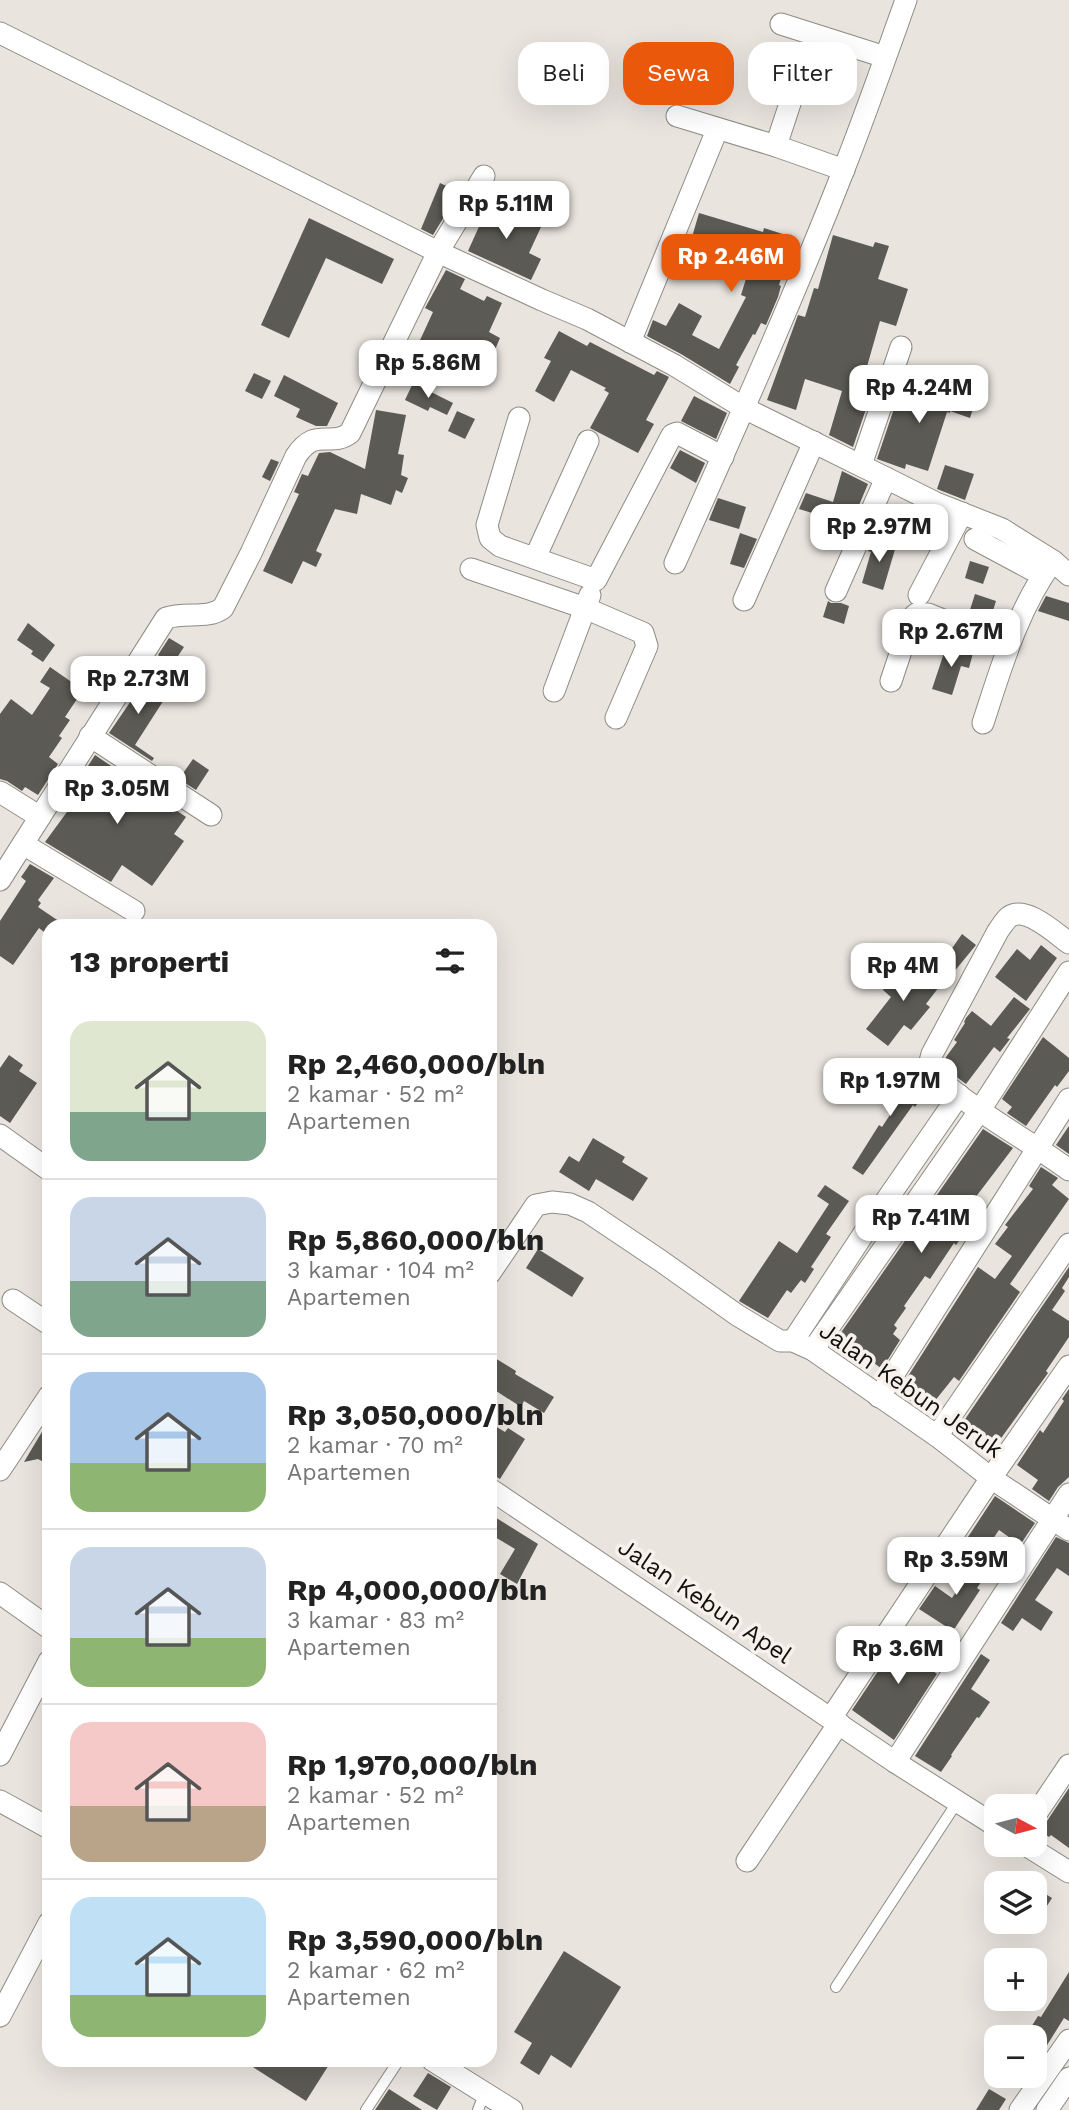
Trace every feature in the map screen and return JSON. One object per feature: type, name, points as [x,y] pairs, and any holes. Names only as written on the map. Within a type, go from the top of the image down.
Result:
[{"type":"street","points":[[675,563],[723,457],[844,170],[906,0]]},
{"type":"street","points":[[781,24],[885,57]]},
{"type":"street","points":[[0,33],[438,252],[587,318],[674,365],[744,408],[861,466],[962,513],[1002,528],[1048,568]]},
{"type":"street","points":[[776,146],[789,105]]},
{"type":"street","points":[[677,116],[844,170]]},
{"type":"street","points":[[631,342],[717,130]]},
{"type":"street","points":[[0,880],[166,618],[216,614],[223,608],[304,443],[350,433],[438,252],[484,176]]},
{"type":"street","points":[[861,466],[901,347]]},
{"type":"street","points":[[519,418],[487,525],[490,538],[500,546],[596,580]]},
{"type":"street","points":[[554,691],[596,580],[672,435],[677,433],[723,457]]},
{"type":"street","points":[[535,558],[588,441]]},
{"type":"street","points":[[744,600],[814,442]]},
{"type":"street","points":[[836,591],[886,478]]},
{"type":"street","points":[[919,595],[962,513]]},
{"type":"street","points":[[975,539],[1069,575]]},
{"type":"street","points":[[983,723],[1008,646],[1048,568]]},
{"type":"street","points":[[471,569],[585,608],[643,633],[647,646],[616,719]]},
{"type":"street","points":[[891,681],[912,618],[916,614],[928,614],[1008,646]]},
{"type":"street","points":[[90,736],[211,815]]},
{"type":"street","points":[[0,792],[40,817]]},
{"type":"street","points":[[23,844],[134,911]]},
{"type":"street","points":[[1069,943],[1034,918],[1021,914],[1009,916],[998,931],[932,1054],[928,1069],[932,1076],[958,1095],[1069,1170]]},
{"type":"street","points":[[813,1350],[980,1110],[1069,972]]},
{"type":"street","name":"Jalan Kebun Jeruk","points":[[958,1095],[881,1206],[793,1341],[813,1350],[1060,1525]]},
{"type":"street","points":[[879,1397],[1069,1098]]},
{"type":"street","points":[[0,1135],[42,1165]]},
{"type":"street","points":[[497,1263],[536,1205],[552,1202],[570,1204],[588,1212],[662,1261],[737,1315],[780,1341],[793,1341]]},
{"type":"street","points":[[937,1436],[1069,1244]]},
{"type":"street","points":[[13,1300],[42,1319]]},
{"type":"street","points":[[747,1861],[991,1478],[1069,1366]]},
{"type":"street","points":[[0,1471],[42,1407]]},
{"type":"street","name":"Jalan Kebun Apel","points":[[497,1494],[895,1762],[984,1818]]},
{"type":"street","points":[[895,1762],[1060,1525],[1069,1494]]},
{"type":"street","points":[[0,1593],[42,1623]]},
{"type":"street","points":[[0,1755],[42,1674]]},
{"type":"street","points":[[1047,1797],[1069,1765]]},
{"type":"street","points":[[0,1801],[42,1824]]},
{"type":"street","points":[[1045,1857],[1069,1872]]},
{"type":"street","points":[[0,2016],[42,1936]]},
{"type":"street","points":[[1020,2110],[1069,2040]]},
{"type":"street","points":[[440,2067],[481,2101],[511,2110]]},
{"type":"street","points":[[1047,2110],[1069,2078]]},
{"type":"lane","points":[[836,1987],[958,1801]]},
{"type":"lane","points":[[366,2110],[394,2067]]},
{"type":"building","points":[[440,183],[459,192],[433,235],[421,229]]},
{"type":"building","points":[[483,203],[490,206],[491,204],[541,227],[529,253],[541,259],[531,280],[468,251],[482,220],[475,217]]},
{"type":"building","points":[[699,213],[763,232],[764,228],[795,238],[779,285],[778,297],[766,325],[761,323],[755,335],[753,334],[736,365],[739,367],[730,384],[647,336],[653,320],[666,326],[679,303],[702,316],[692,335],[719,349],[746,297],[741,295],[749,269],[739,265],[741,260],[690,244]]},
{"type":"building","points":[[309,218],[394,259],[382,284],[326,258],[289,338],[261,325]]},
{"type":"building","points":[[833,235],[873,247],[875,242],[889,246],[878,279],[908,289],[896,326],[880,321],[866,370],[878,374],[853,447],[829,435],[842,391],[805,379],[796,410],[767,400],[798,315],[805,317],[814,288],[818,289]]},
{"type":"building","points":[[446,270],[465,279],[460,289],[484,301],[487,296],[502,303],[489,332],[500,338],[494,352],[490,351],[476,381],[415,351],[433,312],[425,308]]},
{"type":"building","points":[[559,331],[587,346],[590,342],[654,375],[657,371],[669,377],[646,420],[654,424],[638,453],[590,428],[609,393],[604,390],[606,388],[571,370],[554,402],[535,391],[551,361],[544,358]]},
{"type":"building","points":[[254,373],[271,381],[262,399],[245,391]]},
{"type":"building","points":[[284,375],[338,403],[327,426],[316,426],[296,417],[300,409],[274,396]]},
{"type":"building","points":[[904,379],[975,402],[970,418],[947,412],[928,471],[906,464],[905,469],[877,459]]},
{"type":"building","points":[[413,383],[453,403],[447,415],[430,407],[428,411],[405,400]]},
{"type":"building","points":[[694,396],[727,413],[716,439],[681,421]]},
{"type":"building","points":[[376,410],[406,415],[398,454],[404,455],[401,475],[408,478],[402,493],[396,490],[391,505],[361,494],[357,514],[335,509],[316,551],[322,554],[316,567],[303,561],[292,584],[263,571],[299,494],[294,492],[302,474],[308,476],[319,453],[330,452],[365,469]]},
{"type":"building","points":[[457,411],[475,419],[465,439],[448,431]]},
{"type":"building","points":[[680,450],[705,463],[696,483],[670,468]]},
{"type":"building","points":[[271,459],[279,462],[270,481],[262,477]]},
{"type":"building","points":[[945,465],[974,474],[965,500],[937,489]]},
{"type":"building","points":[[842,471],[868,484],[843,543],[816,535],[822,516],[799,509],[806,493],[833,502]]},
{"type":"building","points":[[718,498],[746,507],[739,529],[709,520]]},
{"type":"building","points":[[740,533],[757,539],[744,568],[730,564]]},
{"type":"building","points":[[873,539],[896,546],[883,590],[862,583]]},
{"type":"building","points":[[970,561],[989,567],[983,584],[965,578]]},
{"type":"building","points":[[975,594],[996,601],[990,620],[969,613]]},
{"type":"building","points":[[1046,596],[1069,603],[1069,621],[1038,611]]},
{"type":"building","points":[[828,601],[849,606],[844,624],[823,617]]},
{"type":"building","points":[[28,623],[55,645],[43,662],[17,640]]},
{"type":"building","points":[[169,638],[184,647],[172,665],[158,655]]},
{"type":"building","points":[[947,644],[973,653],[969,668],[961,666],[952,695],[932,689]]},
{"type":"building","points":[[50,667],[83,690],[65,717],[70,720],[49,757],[58,764],[38,795],[25,787],[22,791],[0,779],[0,714],[11,699],[32,715],[50,688],[40,682]]},
{"type":"building","points":[[143,679],[167,695],[135,745],[154,758],[152,761],[109,733]]},
{"type":"building","points":[[95,755],[186,817],[174,834],[184,841],[152,886],[122,865],[111,882],[45,842],[75,801],[69,796]]},
{"type":"building","points":[[193,759],[209,770],[196,790],[179,779]]},
{"type":"building","points":[[30,864],[54,878],[38,900],[41,903],[38,907],[56,919],[42,919],[42,930],[39,928],[13,965],[0,956],[0,921],[26,881],[21,877]]},
{"type":"building","points":[[962,934],[976,945],[953,973],[941,964]]},
{"type":"building","points":[[1041,945],[1057,958],[1026,1001],[995,977],[1017,949],[1030,960]]},
{"type":"building","points":[[906,961],[939,987],[926,1004],[930,1007],[911,1030],[904,1025],[888,1046],[866,1029],[891,997],[883,990]]},
{"type":"building","points":[[1014,997],[1030,1009],[1007,1038],[1010,1039],[1000,1052],[994,1047],[966,1084],[942,1066],[972,1011],[991,1026]]},
{"type":"building","points":[[1043,1037],[1069,1058],[1069,1071],[1057,1087],[1055,1085],[1026,1126],[1007,1113],[1012,1107],[1002,1099]]},
{"type":"building","points":[[9,1055],[23,1065],[19,1071],[37,1083],[10,1123],[0,1116],[0,1068]]},
{"type":"building","points":[[893,1068],[912,1081],[910,1084],[924,1094],[915,1107],[913,1105],[863,1175],[852,1168],[879,1125],[882,1127],[901,1098],[882,1085]]},
{"type":"building","points":[[1069,1126],[1069,1154],[1056,1145]]},
{"type":"building","points":[[983,1129],[1013,1148],[975,1198],[982,1204],[970,1220],[972,1222],[930,1279],[925,1276],[904,1306],[906,1308],[894,1325],[897,1328],[893,1334],[900,1340],[882,1369],[874,1363],[868,1372],[833,1344]]},
{"type":"building","points":[[593,1138],[625,1157],[622,1162],[648,1178],[633,1201],[596,1179],[589,1191],[559,1172],[569,1156],[579,1162]]},
{"type":"building","points":[[1041,1167],[1058,1178],[1052,1185],[1069,1199],[1010,1284],[1020,1292],[959,1381],[954,1377],[926,1412],[907,1398],[912,1392],[903,1384],[978,1267],[995,1279],[1012,1256],[995,1244],[1008,1227],[1005,1225],[1033,1189],[1029,1186]]},
{"type":"building","points":[[825,1185],[849,1201],[826,1234],[831,1237],[811,1267],[814,1269],[805,1283],[801,1280],[791,1293],[787,1290],[768,1318],[739,1301],[779,1241],[797,1253],[829,1204],[817,1196]]},
{"type":"building","points":[[538,1249],[584,1278],[572,1297],[526,1268]]},
{"type":"building","points":[[1069,1267],[1069,1277],[1062,1288],[1065,1291],[1052,1310],[1069,1321],[1069,1337],[1046,1371],[1048,1373],[994,1448],[970,1431],[968,1434],[959,1428]]},
{"type":"building","points":[[497,1359],[516,1371],[515,1374],[554,1397],[544,1413],[524,1401],[521,1407],[497,1392]]},
{"type":"building","points":[[1069,1389],[1069,1477],[1049,1501],[1032,1489],[1038,1480],[1017,1465],[1040,1430],[1043,1433]]},
{"type":"building","points":[[497,1427],[505,1432],[508,1428],[525,1439],[500,1479],[497,1477]]},
{"type":"building","points":[[42,1432],[42,1461],[38,1459],[24,1462]]},
{"type":"building","points":[[995,1496],[1035,1523],[1020,1545],[999,1530],[986,1549],[968,1537]]},
{"type":"building","points":[[497,1518],[538,1544],[517,1584],[500,1574],[515,1549],[497,1538]]},
{"type":"building","points":[[1056,1537],[1069,1543],[1069,1576],[1057,1568],[1035,1600],[1053,1612],[1041,1631],[1022,1618],[1013,1631],[1001,1623]]},
{"type":"building","points":[[980,1555],[993,1564],[977,1588],[980,1590],[953,1631],[919,1609],[935,1586],[952,1598]]},
{"type":"building","points":[[905,1631],[939,1654],[929,1668],[937,1674],[894,1740],[852,1710]]},
{"type":"building","points":[[981,1654],[990,1660],[971,1689],[990,1702],[941,1772],[915,1756]]},
{"type":"building","points":[[1069,1788],[1069,1848],[1051,1835],[1047,1836],[1047,1821]]},
{"type":"building","points":[[564,1951],[621,1987],[571,2068],[551,2055],[539,2075],[520,2063],[532,2043],[514,2032]]},
{"type":"building","points":[[1069,1972],[1069,2021],[1064,2018],[1047,2045],[1047,2025],[1032,2025],[1038,2016],[1041,2017],[1047,2011]]},
{"type":"building","points":[[253,2067],[328,2067],[306,2101]]},
{"type":"building","points":[[428,2073],[451,2087],[437,2110],[413,2096]]},
{"type":"building","points":[[389,2089],[422,2110],[375,2110]]},
{"type":"building","points":[[989,2089],[1006,2099],[999,2110],[976,2110]]}]
